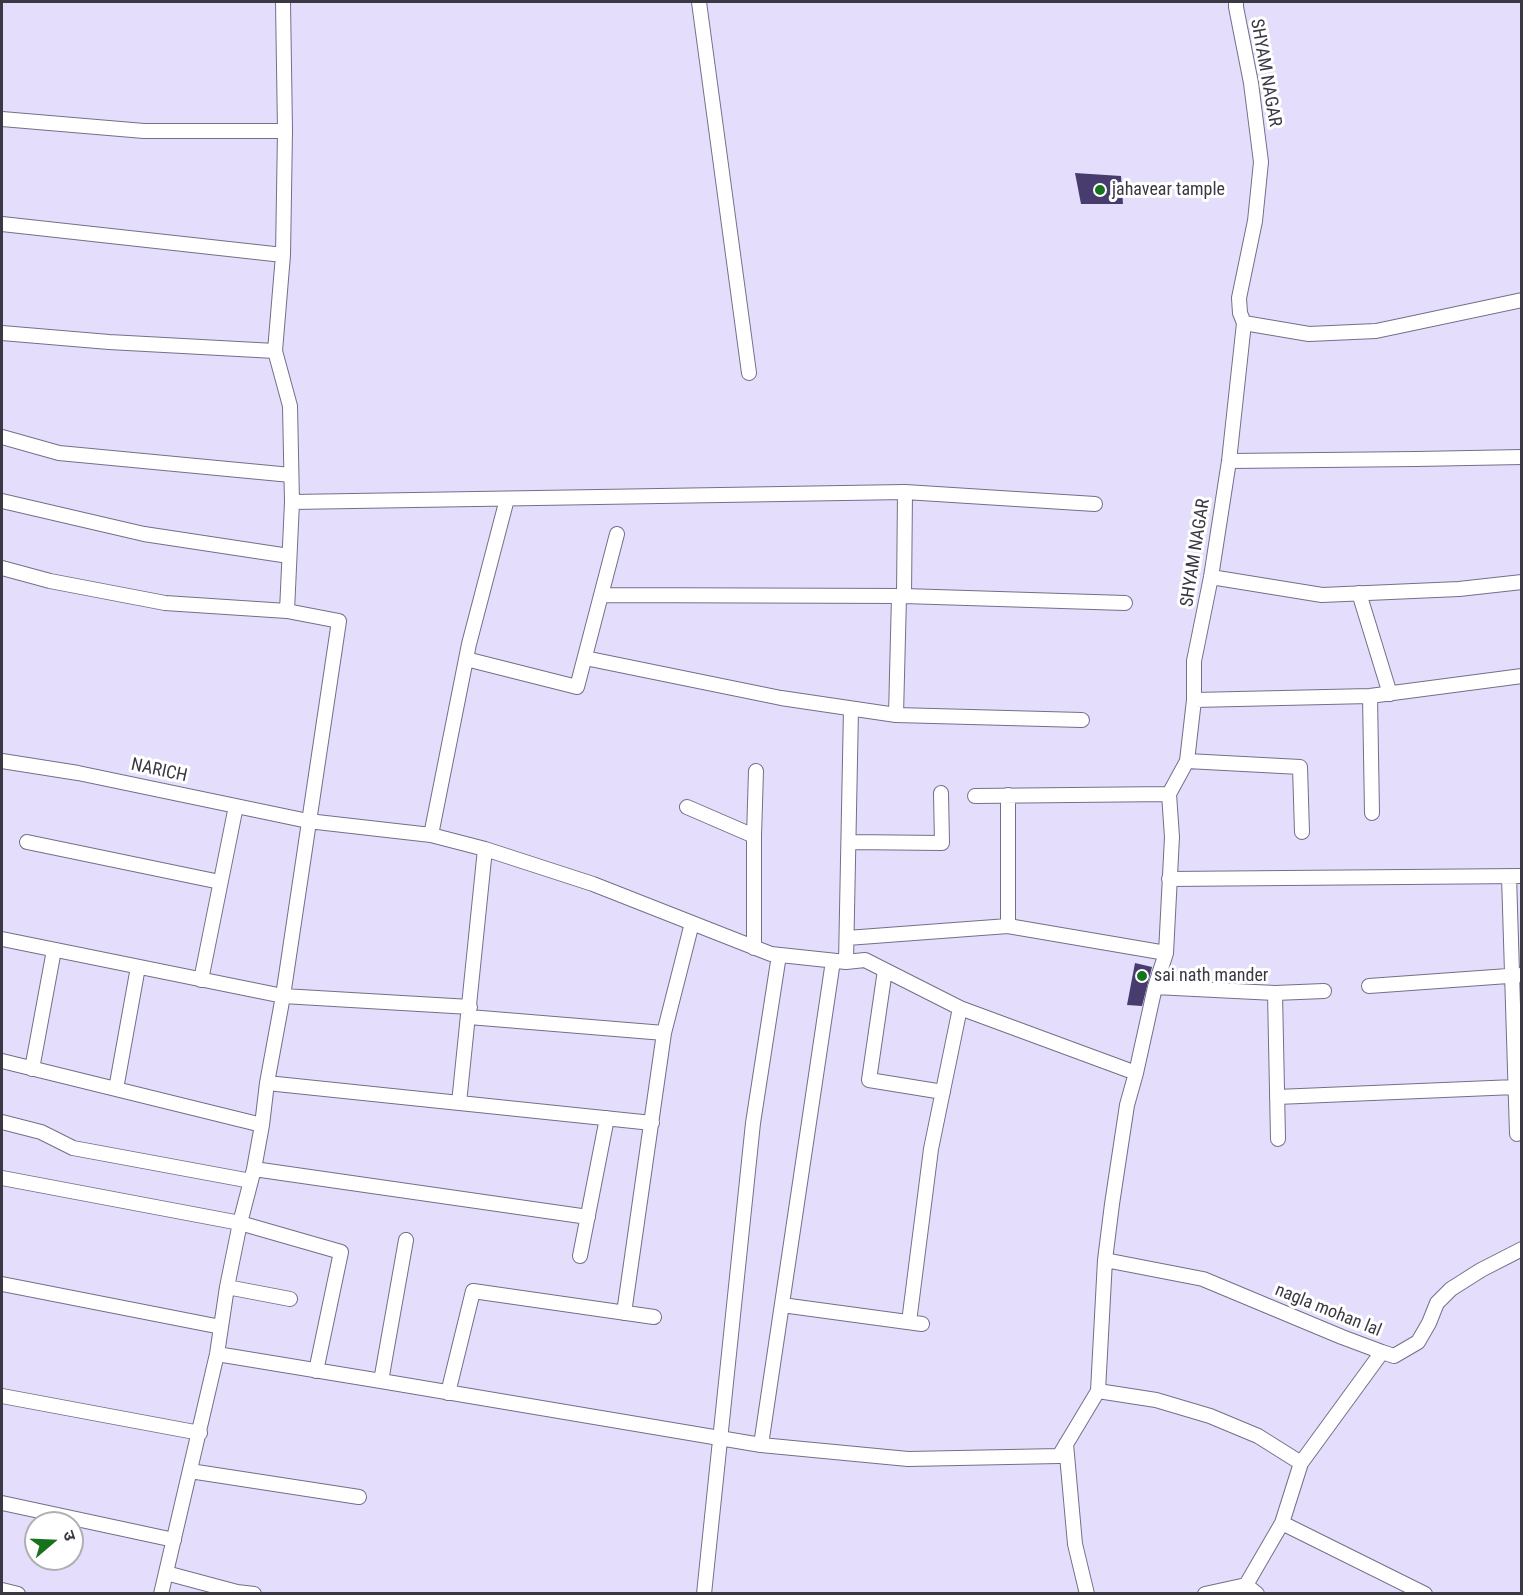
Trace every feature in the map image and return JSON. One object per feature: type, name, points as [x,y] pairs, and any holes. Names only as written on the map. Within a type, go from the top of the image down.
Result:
[{"type":"street","points":[[283,2],[285,131],[283,255],[274,351],[290,406],[292,502],[287,611]]},
{"type":"street","points":[[699,2],[749,373]]},
{"type":"street","name":"SHYAM NAGAR","points":[[1169,794],[1187,761],[1194,700],[1194,662],[1212,577],[1229,460],[1244,323],[1240,313],[1239,298],[1255,221],[1262,162],[1251,83],[1236,2]]},
{"type":"street","points":[[2,119],[144,131],[285,131]]},
{"type":"street","points":[[2,224],[283,255]]},
{"type":"street","points":[[1244,323],[1309,334],[1376,331],[1521,300]]},
{"type":"street","points":[[2,333],[109,342],[274,351]]},
{"type":"street","points":[[2,437],[59,453],[291,476]]},
{"type":"street","points":[[1229,460],[1521,457]]},
{"type":"street","points":[[292,502],[905,492],[1095,504]]},
{"type":"street","points":[[896,716],[905,492]]},
{"type":"street","points":[[431,835],[466,658],[507,499]]},
{"type":"street","points":[[2,501],[144,534],[289,556]]},
{"type":"street","points":[[466,658],[577,687],[616,534]]},
{"type":"street","points":[[2,568],[50,581],[165,603],[287,611],[339,621],[262,1125],[227,1287],[217,1354],[200,1433],[161,1593]]},
{"type":"street","points":[[1212,577],[1322,595],[1459,588],[1521,582]]},
{"type":"street","points":[[1359,593],[1390,694]]},
{"type":"street","points":[[601,595],[902,596],[1125,603]]},
{"type":"street","points":[[585,658],[781,698],[896,716],[1082,720]]},
{"type":"street","points":[[1194,700],[1370,696],[1521,676]]},
{"type":"street","points":[[1370,696],[1372,813]]},
{"type":"street","points":[[761,1445],[782,1305],[840,961],[847,938],[851,709]]},
{"type":"street","name":"NARICH","points":[[2,761],[78,773],[308,821],[431,835],[486,849],[593,884],[771,954],[840,961],[866,960],[960,1008],[1136,1073]]},
{"type":"street","points":[[1187,761],[1300,767],[1302,832]]},
{"type":"street","points":[[754,948],[756,771]]},
{"type":"street","points":[[849,842],[942,843],[941,793]]},
{"type":"street","points":[[217,1354],[761,1445],[908,1459],[1059,1456],[1098,1391],[1105,1260],[1127,1105],[1155,987],[1166,953],[1172,837],[1169,794],[975,796]]},
{"type":"street","points":[[1008,795],[1008,926]]},
{"type":"street","points":[[201,980],[236,806]]},
{"type":"street","points":[[687,807],[754,836]]},
{"type":"street","points":[[27,842],[220,882]]},
{"type":"street","points":[[459,1103],[486,849]]},
{"type":"street","points":[[1169,879],[1515,876],[1517,1134]]},
{"type":"street","points":[[624,1313],[664,1033],[692,923]]},
{"type":"street","points":[[847,938],[1008,926],[1166,953]]},
{"type":"street","points":[[2,942],[54,950],[283,996],[470,1012],[664,1033]]},
{"type":"street","points":[[32,1069],[54,950]]},
{"type":"street","points":[[704,1593],[753,1123],[779,955]]},
{"type":"street","points":[[116,1089],[138,967]]},
{"type":"street","points":[[885,970],[869,1080],[943,1092]]},
{"type":"street","points":[[1369,986],[1517,975]]},
{"type":"street","points":[[1155,987],[1275,993],[1324,991]]},
{"type":"street","points":[[1275,993],[1278,1139]]},
{"type":"street","points":[[782,1305],[915,1323],[931,1149],[960,1008]]},
{"type":"street","points":[[2,1062],[262,1125]]},
{"type":"street","points":[[267,1083],[652,1123]]},
{"type":"street","points":[[1277,1097],[1517,1092]]},
{"type":"street","points":[[580,1256],[606,1119]]},
{"type":"street","points":[[2,1122],[41,1132],[73,1148],[252,1175],[588,1217]]},
{"type":"street","points":[[2,1178],[240,1223],[341,1252],[316,1371]]},
{"type":"street","points":[[381,1381],[406,1240]]},
{"type":"street","points":[[1382,1352],[1394,1356],[1418,1342],[1437,1303],[1451,1289],[1480,1270],[1521,1249]]},
{"type":"street","name":"nagla mohan lal","points":[[1105,1260],[1203,1279],[1382,1352],[1301,1463],[1282,1523],[1251,1589]]},
{"type":"street","points":[[2,1284],[221,1327]]},
{"type":"street","points":[[227,1287],[290,1299]]},
{"type":"street","points":[[448,1393],[473,1291],[654,1317]]},
{"type":"street","points":[[1098,1391],[1156,1400],[1210,1416],[1258,1436],[1301,1463]]},
{"type":"street","points":[[2,1396],[200,1433]]},
{"type":"street","points":[[1066,1444],[1075,1544],[1087,1593]]},
{"type":"street","points":[[190,1471],[359,1497]]},
{"type":"street","points":[[2,1503],[174,1540]]},
{"type":"street","points":[[1282,1523],[1425,1593]]},
{"type":"street","points":[[166,1573],[237,1592],[254,1593]]},
{"type":"street","points":[[1205,1593],[1251,1589]]},
{"type":"street","points":[[2,1590],[18,1593]]},
{"type":"building","name":"jahavear tample","points":[[1075,173],[1121,176],[1123,204],[1081,204]]},
{"type":"building","name":"sai nath mander","points":[[1135,963],[1152,967],[1142,1006],[1127,1005]]},
{"type":"place","name":"jahavear tample","points":[[1100,190]]},
{"type":"place","name":"sai nath mander","points":[[1142,976]]}]
